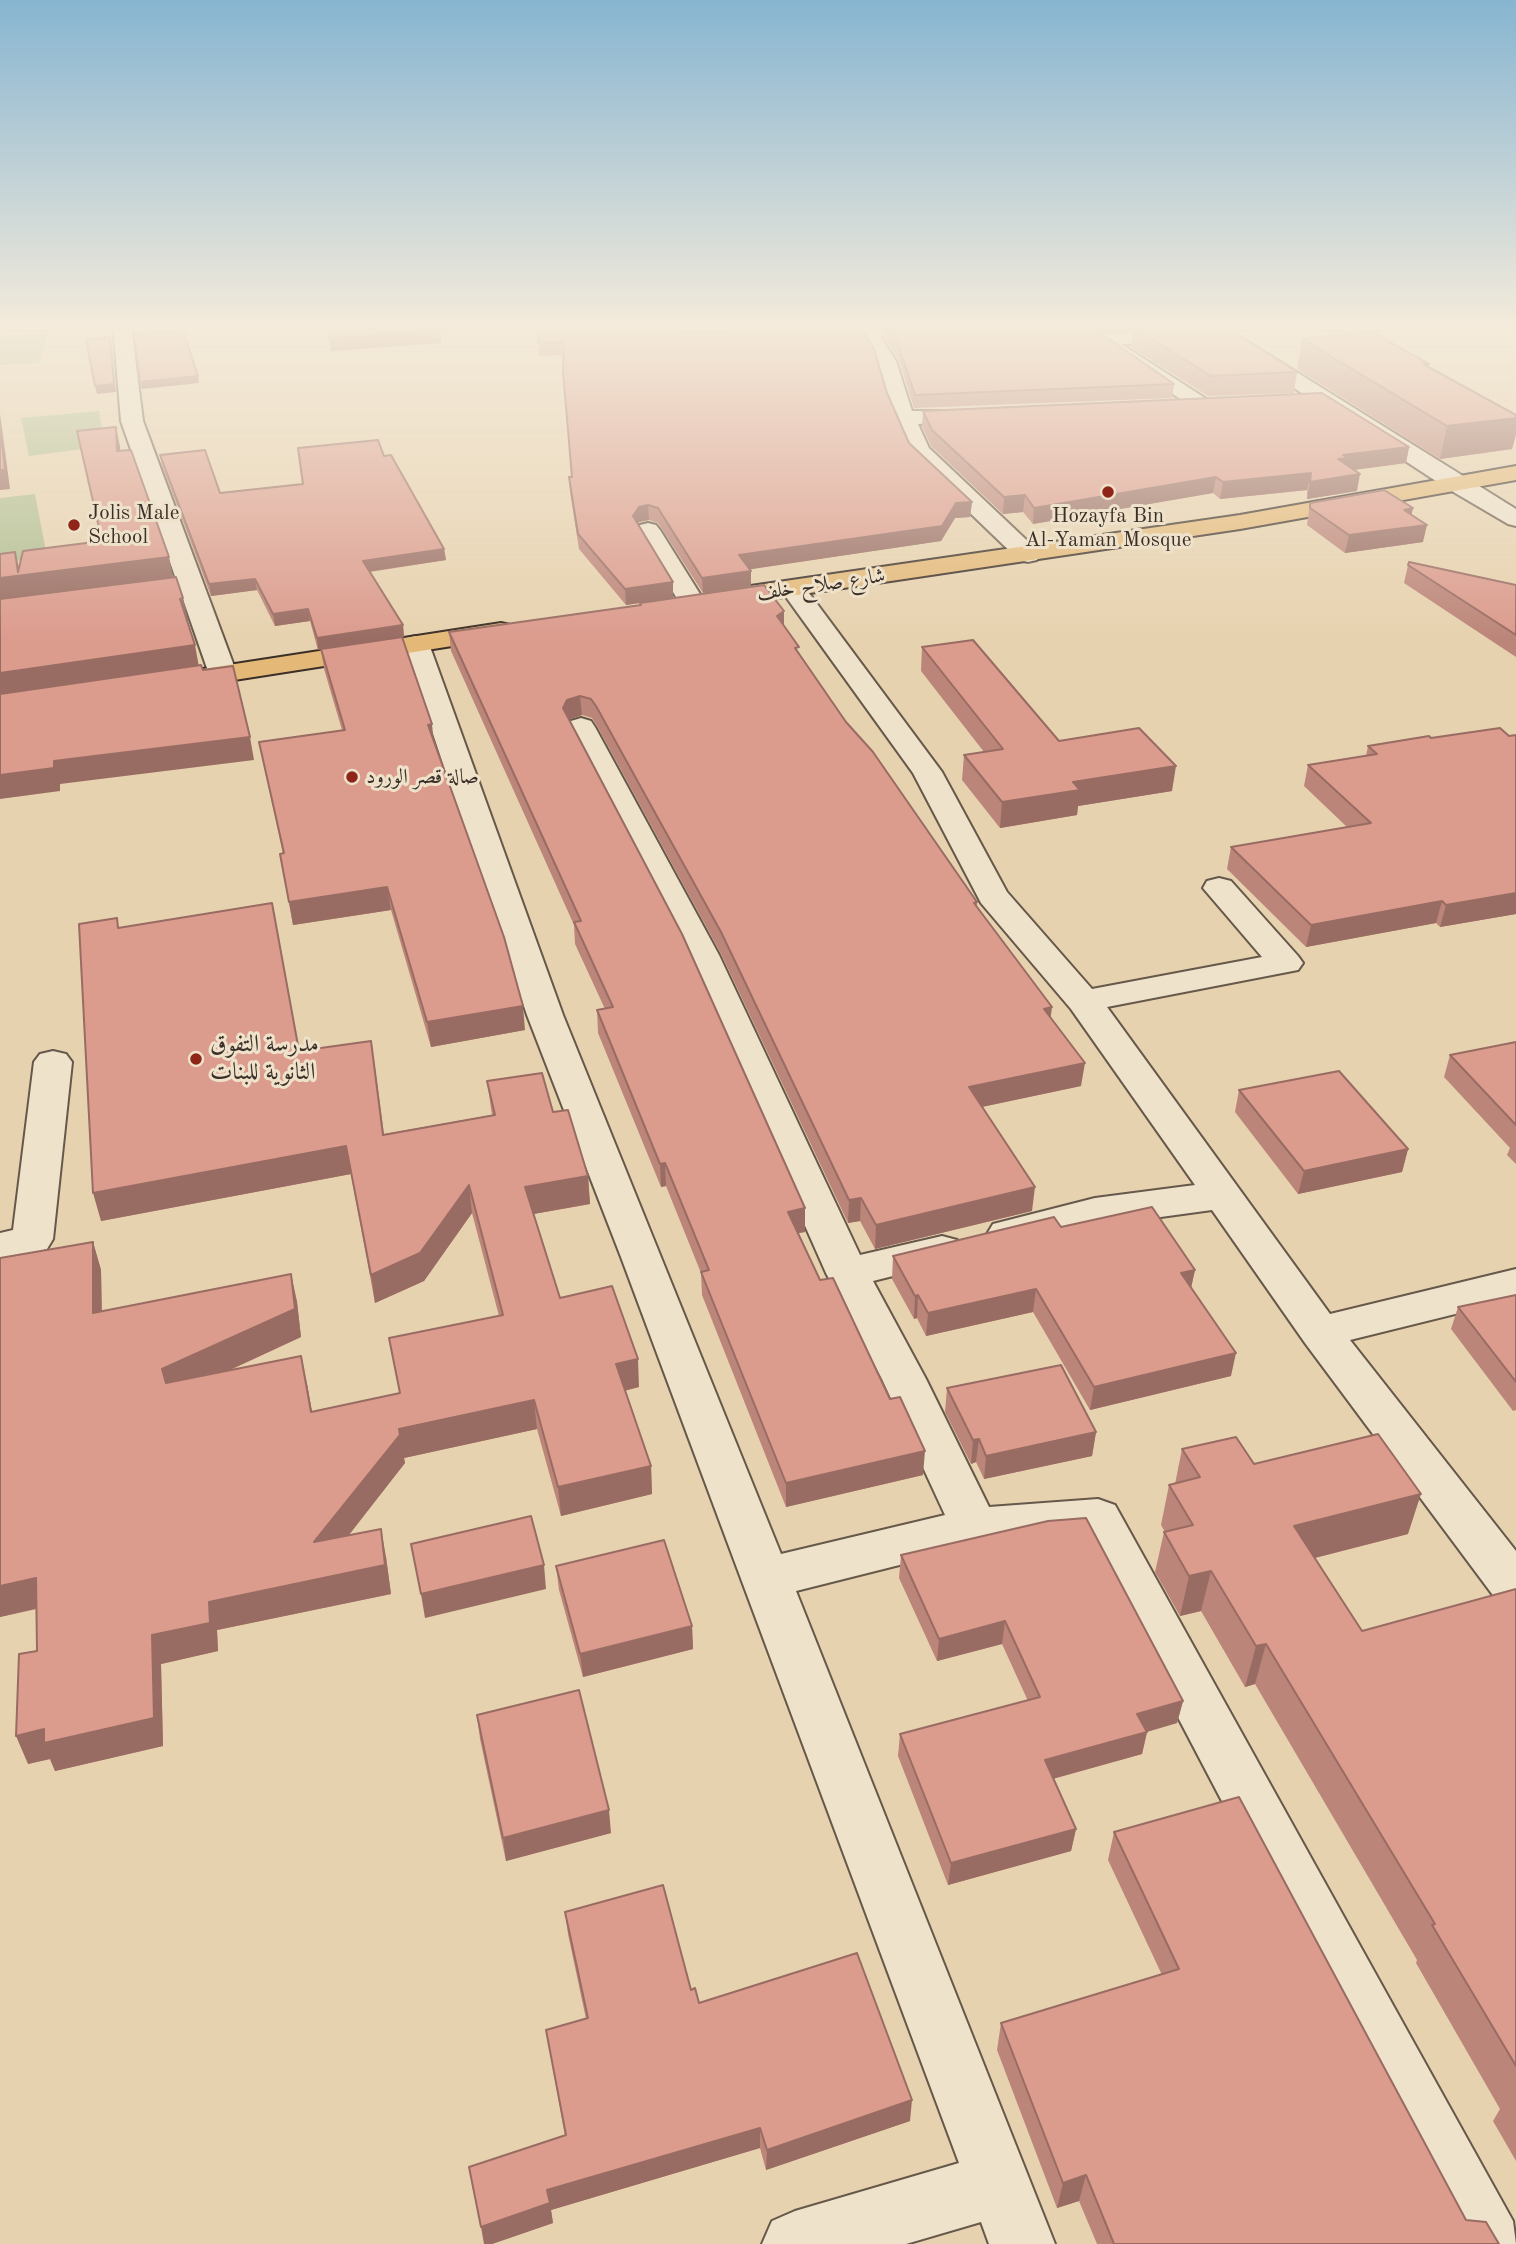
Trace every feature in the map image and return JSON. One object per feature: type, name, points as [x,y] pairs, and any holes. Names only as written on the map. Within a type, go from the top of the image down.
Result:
[{"type":"main road","name":"شارع صلاح خلف","points":[[665,607],[1240,522],[1453,482],[1516,473]]},
{"type":"main road","points":[[158,683],[526,627]]},
{"type":"street","points":[[135,430],[223,674]]},
{"type":"street","points":[[911,430],[919,451],[1028,555]]},
{"type":"street","points":[[1369,430],[1516,519]]},
{"type":"street","points":[[648,530],[692,602]]},
{"type":"street","points":[[163,589],[190,586]]},
{"type":"street","points":[[794,590],[927,772],[993,897],[1084,1001],[1320,1332],[1516,1588]]},
{"type":"street","points":[[416,644],[545,1015],[642,1257],[1022,2244]]},
{"type":"street","points":[[581,727],[702,956],[847,1273],[904,1379],[975,1527]]},
{"type":"street","points":[[1084,1001],[1286,963],[1219,888]]},
{"type":"street","points":[[0,1247],[32,1239],[53,1062]]},
{"type":"street","points":[[847,1273],[1095,1212],[1222,1195]]},
{"type":"street","points":[[1320,1332],[1516,1284]]},
{"type":"street","points":[[766,1578],[975,1527],[1098,1518],[1490,2244]]},
{"type":"street","points":[[795,2244],[999,2184]]},
{"type":"green space","points":[[23,430],[102,430],[105,446],[29,456]]},
{"type":"green space","points":[[35,494],[47,557],[0,563],[0,498]]},
{"type":"building","points":[[0,430],[0,430],[5,470],[0,470]]},
{"type":"building","points":[[116,430],[117,451],[131,450],[169,557],[0,578],[0,554],[15,552],[18,572],[23,551],[102,541],[77,431]]},
{"type":"building","points":[[568,430],[903,430],[909,443],[972,502],[956,503],[942,526],[739,555],[751,571],[702,578],[658,508],[648,505],[639,507],[633,516],[673,582],[625,589],[578,534],[569,477],[572,477]]},
{"type":"building","points":[[932,430],[1381,430],[1409,447],[1343,455],[1348,458],[1338,459],[1360,474],[1310,482],[1311,473],[1223,482],[1216,477],[1034,508],[1025,495],[1004,497]]},
{"type":"building","points":[[378,440],[384,456],[391,455],[444,549],[363,561],[403,625],[317,638],[308,609],[273,614],[255,579],[209,584],[160,455],[205,450],[220,493],[303,484],[298,448]]},
{"type":"building","points":[[1384,490],[1413,508],[1404,510],[1427,525],[1349,535],[1310,508],[1310,503]]},
{"type":"building","points":[[1409,562],[1516,585],[1516,635],[1408,565]]},
{"type":"building","points":[[176,577],[195,645],[0,673],[0,599]]},
{"type":"building","points":[[764,585],[784,611],[777,616],[799,647],[795,648],[846,722],[873,752],[977,902],[974,903],[1052,1007],[1044,1009],[1085,1063],[969,1087],[1035,1187],[876,1225],[861,1198],[849,1200],[721,932],[596,706],[591,699],[580,696],[567,700],[563,708],[682,934],[805,1208],[788,1212],[820,1280],[833,1278],[890,1399],[900,1397],[925,1451],[786,1483],[701,1272],[709,1270],[665,1163],[660,1164],[597,1010],[613,1007],[574,922],[581,921],[449,632]]},
{"type":"building","points":[[402,637],[432,724],[428,725],[504,937],[523,1006],[427,1022],[387,887],[289,902],[280,854],[284,853],[259,742],[345,730],[321,649]]},
{"type":"building","points":[[973,640],[1059,741],[1139,728],[1176,766],[1073,782],[1080,790],[1002,802],[964,755],[1003,749],[922,647]]},
{"type":"building","points":[[201,665],[203,670],[233,666],[250,737],[54,761],[54,768],[0,775],[0,694]]},
{"type":"building","points":[[1500,728],[1509,736],[1516,735],[1516,893],[1446,905],[1442,901],[1311,925],[1231,847],[1371,823],[1308,765],[1377,754],[1368,746]]},
{"type":"building","points":[[272,903],[299,1051],[371,1041],[383,1135],[495,1115],[487,1081],[542,1073],[553,1112],[568,1110],[588,1176],[525,1187],[560,1298],[612,1286],[638,1359],[616,1364],[651,1466],[558,1487],[534,1400],[399,1429],[400,1435],[314,1542],[381,1529],[385,1565],[209,1602],[210,1623],[152,1635],[154,1718],[44,1743],[44,1729],[16,1736],[19,1654],[37,1651],[36,1578],[0,1586],[0,1258],[93,1242],[93,1313],[291,1274],[295,1309],[162,1369],[166,1383],[301,1356],[311,1412],[400,1393],[389,1338],[503,1315],[469,1185],[420,1253],[371,1275],[346,1146],[93,1193],[79,924],[117,918],[118,928]]},
{"type":"building","points":[[1516,1042],[1516,1125],[1450,1055]]},
{"type":"building","points":[[1339,1071],[1408,1149],[1304,1171],[1239,1090]]},
{"type":"building","points":[[1152,1207],[1195,1270],[1181,1273],[1236,1353],[1094,1387],[1036,1289],[928,1313],[918,1295],[915,1296],[893,1256],[1054,1217],[1061,1227]]},
{"type":"building","points":[[1516,1295],[1516,1382],[1458,1307]]},
{"type":"building","points":[[1061,1365],[1096,1432],[986,1456],[979,1439],[973,1440],[947,1388]]},
{"type":"building","points":[[1378,1434],[1421,1494],[1294,1526],[1362,1631],[1516,1589],[1516,2066],[1432,1925],[1435,1924],[1266,1644],[1256,1646],[1211,1571],[1189,1576],[1164,1532],[1193,1525],[1169,1485],[1200,1477],[1182,1449],[1236,1437],[1254,1464]]},
{"type":"building","points":[[531,1516],[544,1565],[421,1594],[411,1544]]},
{"type":"building","points":[[1086,1518],[1183,1701],[1137,1714],[1147,1732],[1045,1760],[1076,1829],[951,1863],[900,1734],[1040,1697],[1005,1621],[939,1639],[901,1555],[1048,1521]]},
{"type":"building","points":[[664,1540],[692,1626],[580,1654],[556,1566]]},
{"type":"building","points":[[579,1690],[609,1810],[503,1838],[477,1715]]},
{"type":"building","points":[[1239,1797],[1466,2220],[1486,2222],[1499,2244],[1114,2244],[1086,2175],[1063,2183],[1001,2023],[1179,1969],[1114,1832]]},
{"type":"building","points":[[663,1885],[691,1990],[695,1988],[699,2003],[857,1953],[912,2100],[767,2150],[760,2128],[547,2190],[550,2203],[481,2227],[469,2167],[566,2135],[546,2030],[588,2018],[565,1912]]},
{"type":"place","name":"Hozayfa Bin Al-Yaman Mosque","points":[[1108,492]]},
{"type":"place","name":"Jolis Male School","points":[[74,525]]},
{"type":"place","name":"صالة قصر الورود","points":[[352,777]]},
{"type":"place","name":"مدرسة التفوق الثانوية للبنات","points":[[196,1059]]}]
